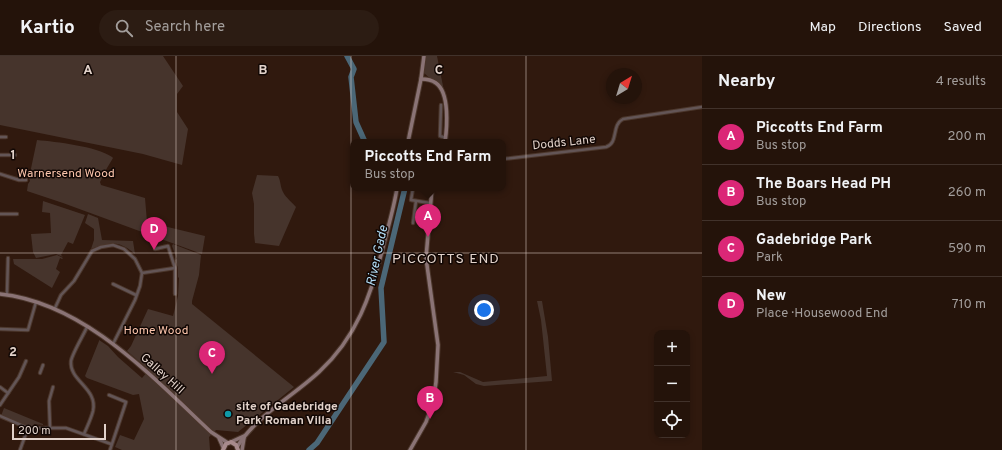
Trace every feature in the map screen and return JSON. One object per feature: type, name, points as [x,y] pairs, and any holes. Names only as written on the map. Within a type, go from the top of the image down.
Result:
[{"type":"main road","points":[[223,449],[230,443],[237,449]]},
{"type":"street","points":[[409,139],[421,79],[424,56]]},
{"type":"street","points":[[421,79],[436,83],[443,91],[447,118],[445,139]]},
{"type":"street","points":[[441,105],[440,136],[444,139]]},
{"type":"street","name":"Dodds Lane","points":[[506,159],[610,146],[613,142],[616,125],[623,118],[702,107]]},
{"type":"street","points":[[0,137],[6,137]]},
{"type":"street","points":[[0,155],[15,154]]},
{"type":"street","points":[[0,174],[19,180],[26,180]]},
{"type":"street","points":[[230,443],[245,435],[265,416],[301,388],[321,370],[347,340],[360,320],[375,277],[396,191]]},
{"type":"street","points":[[412,191],[411,200],[430,203]]},
{"type":"street","points":[[410,450],[426,422],[433,403],[436,382],[438,345],[426,258],[432,191]]},
{"type":"street","points":[[413,224],[416,201]]},
{"type":"street","points":[[0,214],[17,214]]},
{"type":"street","points":[[55,308],[61,295],[74,281],[92,251],[101,247],[113,245],[124,249],[135,259],[142,273],[140,286],[136,296],[113,344]]},
{"type":"street","points":[[155,249],[168,246],[175,268],[175,294]]},
{"type":"street","points":[[7,294],[8,258]]},
{"type":"street","points":[[142,273],[175,268]]},
{"type":"street","points":[[113,284],[136,296]]},
{"type":"street","name":"Galley Hill","points":[[0,294],[7,294],[36,301],[55,308],[87,327],[113,344],[219,438],[230,443]]},
{"type":"street","points":[[0,329],[28,330],[36,301]]},
{"type":"street","points":[[84,434],[94,410],[90,392],[74,373],[71,360],[87,327]]},
{"type":"street","points":[[0,405],[19,377],[26,361]]},
{"type":"street","points":[[40,373],[43,365]]},
{"type":"street","points":[[0,387],[8,393]]},
{"type":"street","points":[[50,427],[49,401],[53,387]]},
{"type":"street","points":[[109,395],[126,402],[110,450]]},
{"type":"street","points":[[0,416],[28,428],[66,428],[111,444]]},
{"type":"street","points":[[20,450],[28,428]]},
{"type":"street","points":[[237,449],[245,435]]},
{"type":"street","points":[[242,450],[245,435]]},
{"type":"street","name":"Galley Hill","points":[[219,438],[223,449]]},
{"type":"green space","points":[[0,56],[163,56],[183,86],[177,94],[177,112],[188,129],[182,165],[143,154],[0,125]]},
{"type":"green space","points":[[426,56],[437,56],[444,91],[424,73]]},
{"type":"green space","name":"Warnersend Wood","points":[[37,140],[86,147],[105,153],[112,157],[113,158],[100,182],[101,185],[145,198],[147,222],[205,236],[202,254],[27,191]]},
{"type":"green space","points":[[257,175],[278,176],[283,192],[296,207],[279,246],[255,243],[254,204],[252,193]]},
{"type":"green space","points":[[43,201],[85,215],[73,244],[68,242],[61,255],[63,257],[56,254],[36,258],[33,252],[31,234],[51,233],[50,213],[42,212]]},
{"type":"green space","points":[[88,214],[98,218],[102,240],[133,241],[135,254],[119,244],[109,244],[91,249],[94,240],[94,229],[85,223]]},
{"type":"green space","name":"Home Wood","points":[[173,244],[201,255],[199,275],[192,304],[294,387],[238,432],[216,430],[209,437],[210,450],[122,450],[115,447],[120,435],[134,440],[144,419],[139,394],[133,395],[85,376],[99,340],[108,346],[142,378],[149,370],[127,351],[131,346],[148,309],[173,316],[178,296],[179,278],[175,260],[177,259],[172,246]]},
{"type":"green space","points":[[57,255],[63,258],[60,258],[56,269],[60,272],[52,288],[14,264],[13,259],[42,259]]},
{"type":"green space","points":[[537,301],[542,301],[548,337],[552,381],[484,386],[476,384],[464,375],[453,372],[460,372],[483,382],[547,376],[541,320]]},
{"type":"green space","points":[[4,408],[43,425],[34,424],[33,427],[1,416]]},
{"type":"waterway","name":"River Gade","points":[[347,56],[354,69],[351,77],[356,122],[364,139]]},
{"type":"waterway","name":"River Gade","points":[[309,450],[317,443],[384,342],[381,288],[404,191]]},
{"type":"place","name":"Piccotts End Farm","points":[[428,237]]},
{"type":"place","name":"New","points":[[154,250]]},
{"type":"place","name":"Gadebridge Park","points":[[212,374]]},
{"type":"place","name":"site of Gadebridge Park Roman Villa","points":[[228,414]]},
{"type":"place","name":"The Boars Head PH","points":[[430,419]]},
{"type":"district","name":"PICCOTTS END","points":[[446,259]]}]
